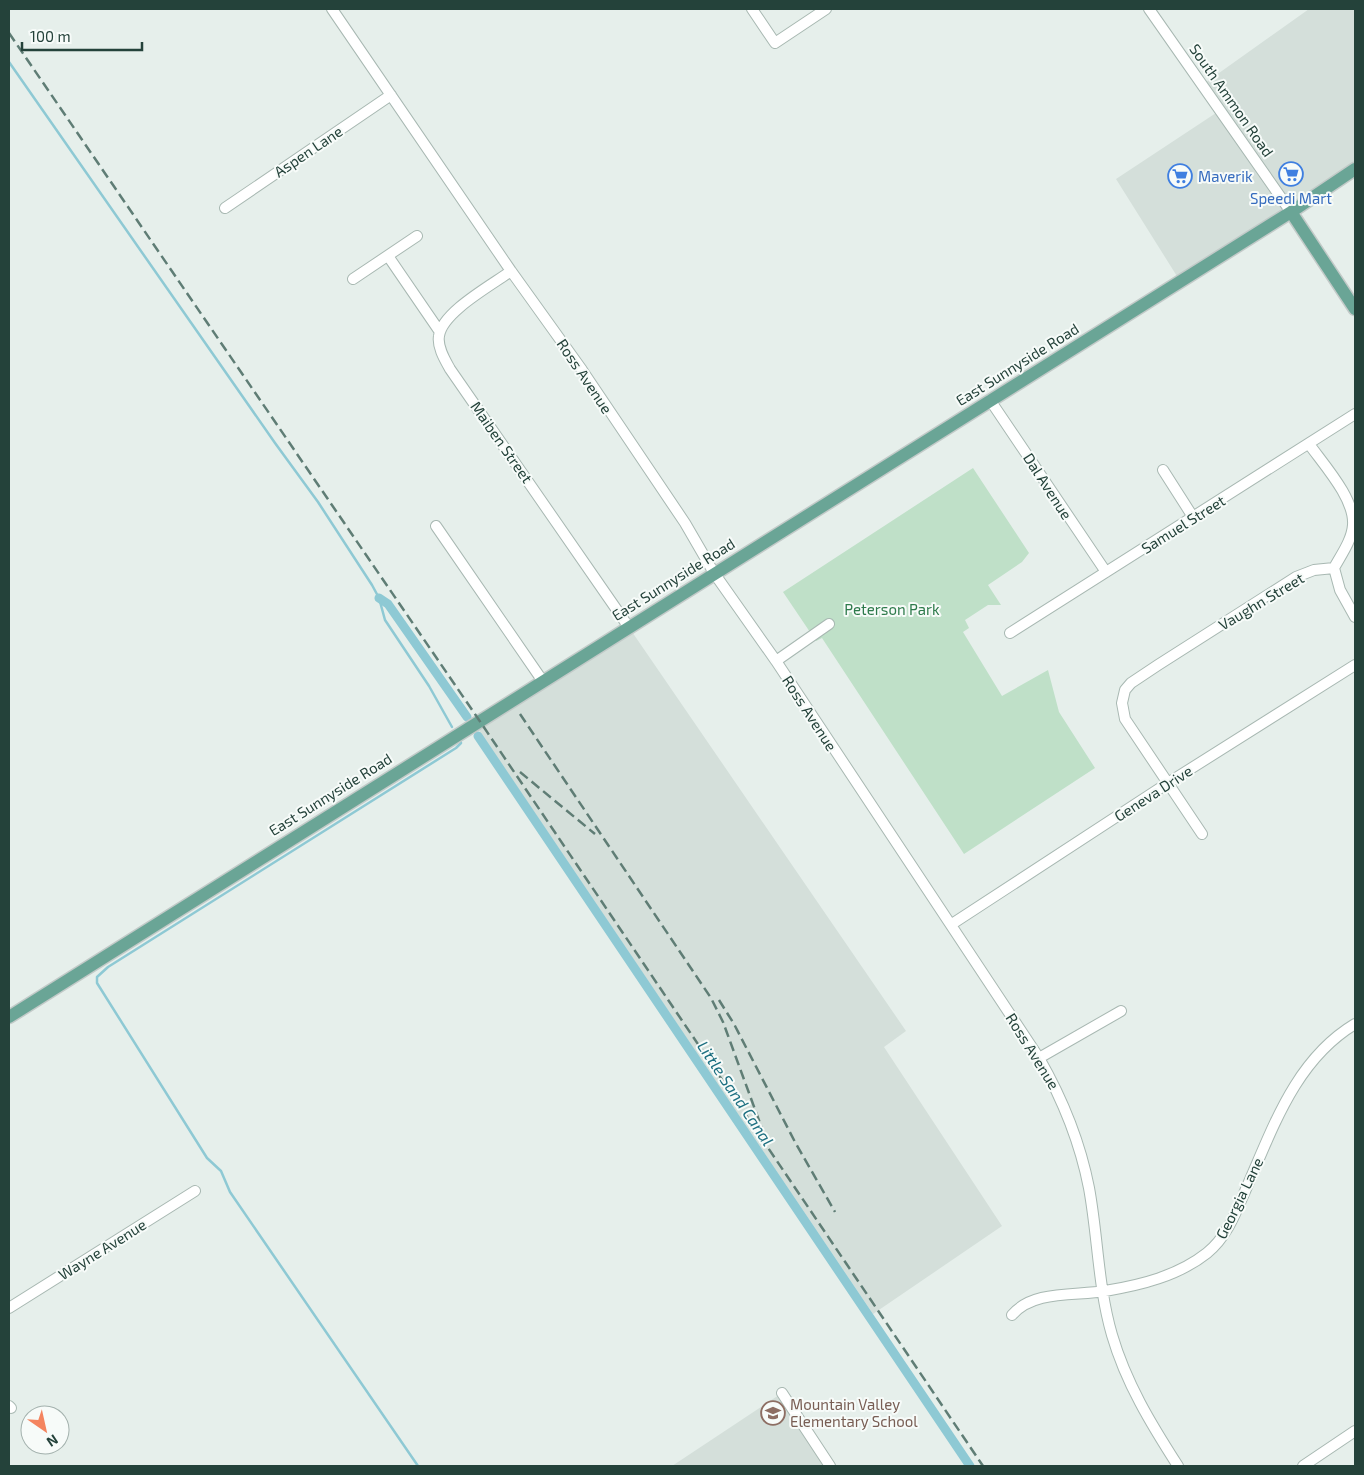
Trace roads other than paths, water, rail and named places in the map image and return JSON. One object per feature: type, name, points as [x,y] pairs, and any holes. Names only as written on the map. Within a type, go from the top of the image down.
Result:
[{"type":"main road","name":"East Sunnyside Road","points":[[9,1016],[628,626],[1291,212],[1355,169]]},
{"type":"main road","name":"South Ammon Road","points":[[1291,212],[1355,309]]},
{"type":"street","name":"Ross Avenue","points":[[332,9],[510,271],[582,370],[685,523],[714,573],[776,661],[901,853],[952,924],[1039,1058],[1059,1093],[1089,1187],[1103,1292],[1112,1333],[1124,1369],[1152,1427],[1178,1466]]},
{"type":"street","points":[[752,9],[775,44],[826,9]]},
{"type":"street","name":"South Ammon Road","points":[[1149,9],[1291,212]]},
{"type":"street","name":"Aspen Lane","points":[[224,208],[391,95]]},
{"type":"street","points":[[353,279],[417,236]]},
{"type":"street","points":[[388,256],[440,332],[450,316],[510,271]]},
{"type":"street","name":"Maiben Street","points":[[440,332],[440,346],[450,369],[628,626]]},
{"type":"street","name":"Dal Avenue","points":[[990,400],[1106,572]]},
{"type":"street","name":"Samuel Street","points":[[1010,633],[1355,414]]},
{"type":"street","points":[[1309,444],[1351,506],[1353,526],[1348,544],[1334,568],[1340,590],[1355,617]]},
{"type":"street","points":[[1163,470],[1193,517]]},
{"type":"street","points":[[436,526],[542,680]]},
{"type":"street","name":"Vaughn Street","points":[[1168,783],[1125,719],[1122,703],[1126,690],[1131,683],[1296,577],[1314,570],[1334,568]]},
{"type":"street","points":[[776,661],[829,624]]},
{"type":"street","name":"Geneva Drive","points":[[952,924],[1168,783],[1355,665]]},
{"type":"street","points":[[1168,783],[1202,834]]},
{"type":"street","points":[[1039,1058],[1121,1011]]},
{"type":"street","name":"Georgia Lane","points":[[1012,1315],[1021,1305],[1034,1300],[1103,1292],[1167,1277],[1184,1269],[1217,1244],[1239,1206],[1290,1092],[1318,1052],[1355,1024]]},
{"type":"street","name":"Wayne Avenue","points":[[9,1308],[195,1191]]},
{"type":"street","points":[[782,1394],[830,1466]]},
{"type":"street","points":[[1304,1466],[1355,1431]]},
{"type":"waterway","points":[[9,62],[318,502],[372,585],[379,598],[385,620],[429,686],[452,727]]},
{"type":"waterway","points":[[379,598],[388,604],[467,717]]},
{"type":"waterway","name":"Little Sand Canal","points":[[478,736],[970,1466]]},
{"type":"waterway","points":[[418,1466],[230,1192],[221,1171],[207,1158],[97,983],[97,977],[108,967],[456,748],[461,743],[460,740]]},
{"type":"railway","points":[[9,33],[479,720],[983,1466]]},
{"type":"railway","points":[[520,714],[711,998],[723,1022],[764,1134]]},
{"type":"railway","points":[[520,772],[595,834]]},
{"type":"railway","points":[[719,1000],[734,1024],[795,1142],[835,1212]]},
{"type":"place","name":"Speedi Mart","points":[[1291,174]]},
{"type":"place","name":"Maverik","points":[[1180,176]]},
{"type":"place","name":"Mountain Valley Elementary School","points":[[773,1413]]},
{"type":"park label","name":"Peterson Park","points":[[892,609]]}]
